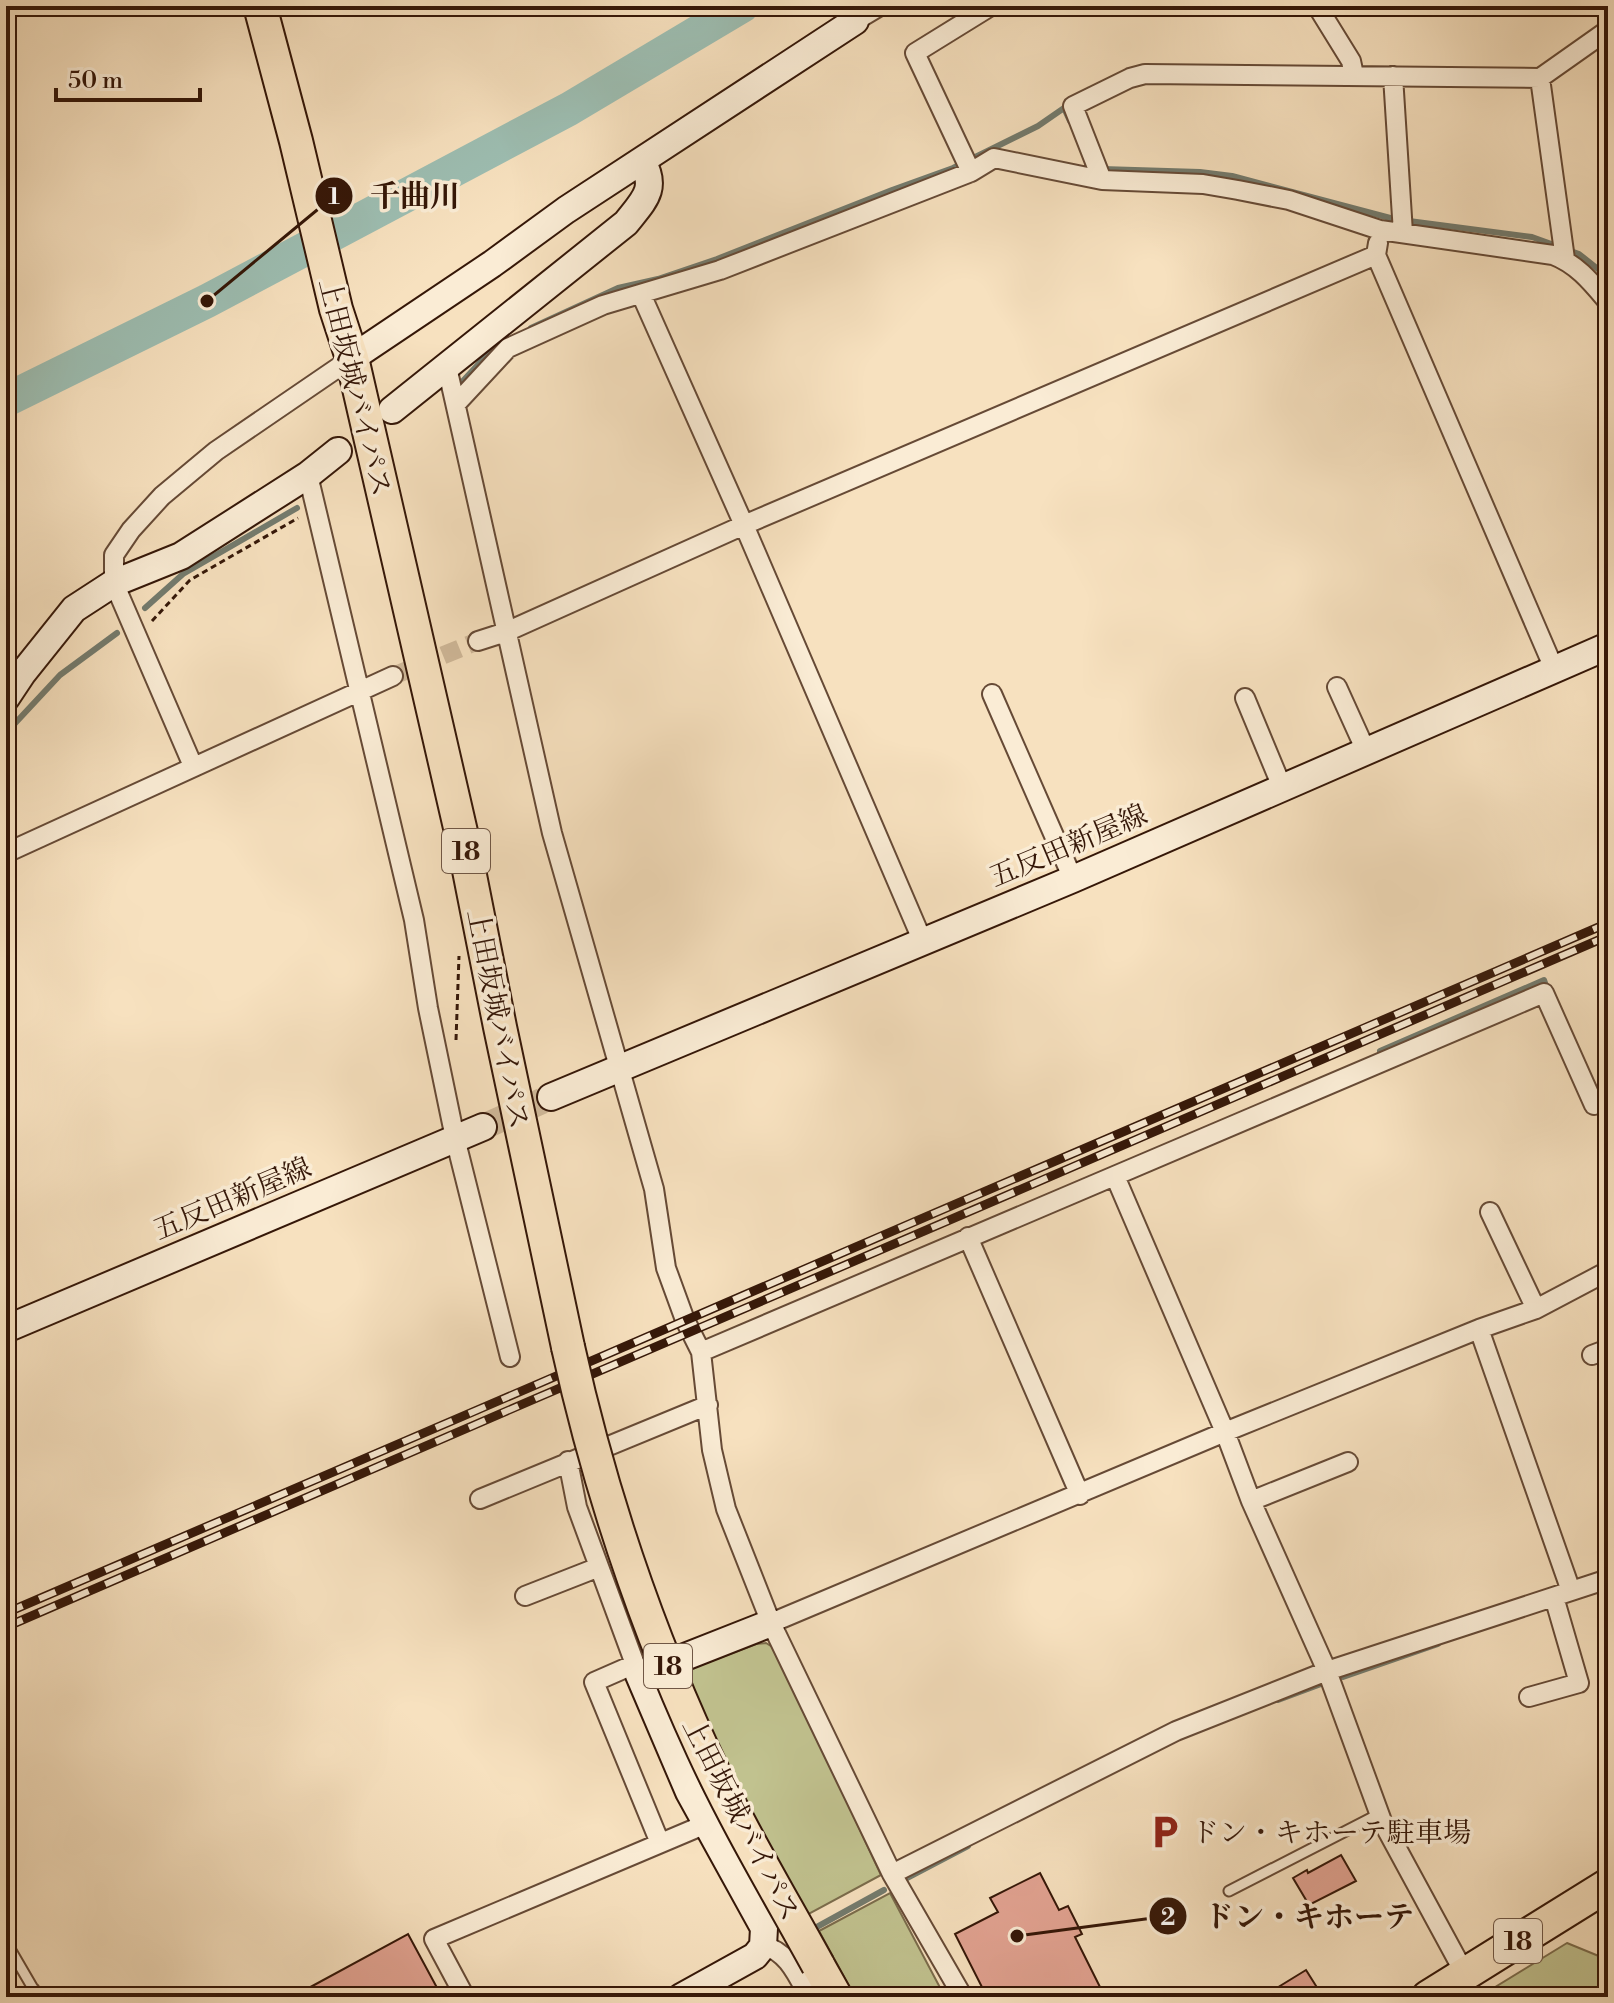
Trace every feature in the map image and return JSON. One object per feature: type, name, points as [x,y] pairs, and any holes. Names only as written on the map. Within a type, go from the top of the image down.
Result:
[{"type":"highway","name":"上田坂城バイパス","points":[[260,6],[336,309],[352,358],[464,845],[585,1425],[610,1513],[649,1621],[704,1751],[836,1997]]},
{"type":"highway","name":"18","points":[[1428,1997],[1608,1885]]},
{"type":"street","points":[[193,766],[114,583],[114,555],[131,530],[162,496],[216,451],[492,264],[566,210],[880,6]]},
{"type":"street","points":[[968,164],[915,53],[991,6]]},
{"type":"street","points":[[1317,6],[1351,61],[1354,75]]},
{"type":"street","points":[[1099,174],[1073,106],[1130,78],[1145,74],[1540,78],[1608,30]]},
{"type":"street","points":[[1393,76],[1403,233]]},
{"type":"street","points":[[1540,78],[1564,251],[1608,302]]},
{"type":"street","points":[[456,404],[508,348],[603,305],[720,270],[968,164],[994,158],[1238,190],[1289,200],[1380,230],[1553,255],[1564,251]]},
{"type":"street","points":[[392,410],[626,223],[649,192],[650,176],[642,161]]},
{"type":"street","points":[[1380,230],[1376,255],[1555,671]]},
{"type":"street","points":[[478,641],[506,632],[744,525],[1376,255]]},
{"type":"street","points":[[641,294],[923,942]]},
{"type":"street","points":[[447,367],[552,833],[654,1189],[666,1268],[685,1320],[701,1352],[712,1450],[726,1509],[771,1623],[892,1874],[963,1997]]},
{"type":"street","points":[[6,698],[74,609],[114,583],[181,556],[308,475],[338,451]]},
{"type":"street","points":[[308,475],[414,920],[428,1008],[455,1138],[510,1357]]},
{"type":"street","name":"五反田新屋線","points":[[551,1097],[1073,879],[1608,646]]},
{"type":"street","points":[[6,853],[393,676]]},
{"type":"street","points":[[1337,687],[1366,751]]},
{"type":"street","points":[[992,694],[1073,879]]},
{"type":"street","points":[[1245,698],[1282,787]]},
{"type":"street","points":[[701,1352],[1544,993],[1594,1105],[1608,1100]]},
{"type":"street","name":"五反田新屋線","points":[[6,1329],[483,1127]]},
{"type":"street","points":[[1115,1176],[1225,1432],[1251,1501],[1327,1671],[1379,1814],[1465,1974]]},
{"type":"street","points":[[1490,1212],[1536,1309]]},
{"type":"street","points":[[968,1237],[1080,1495]]},
{"type":"street","points":[[660,1843],[594,1682],[771,1623],[1225,1432],[1536,1309],[1608,1271]]},
{"type":"street","points":[[1479,1329],[1563,1594],[1579,1683],[1529,1697]]},
{"type":"street","points":[[480,1499],[708,1405]]},
{"type":"street","points":[[568,1461],[577,1507],[637,1670],[689,1792],[764,1928],[763,1946],[755,1956],[681,1997]]},
{"type":"street","points":[[1251,1501],[1348,1462]]},
{"type":"street","points":[[525,1596],[599,1567]]},
{"type":"street","points":[[892,1874],[1176,1731],[1327,1671],[1608,1579]]},
{"type":"street","points":[[465,1997],[434,1939],[706,1824]]},
{"type":"street","points":[[763,1946],[773,1947],[788,1962],[809,1997]]},
{"type":"lane","points":[[1229,1891],[1379,1814]]},
{"type":"lane","points":[[6,1942],[36,1993],[16,1997]]},
{"type":"path","points":[[137,637],[190,580],[316,508]]},
{"type":"path","points":[[456,1042],[459,944]]},
{"type":"green space","points":[[766,1643],[779,1656],[881,1875],[805,1916],[717,1745],[685,1671]]},
{"type":"green space","points":[[890,1893],[945,1997],[855,1997],[819,1931]]},
{"type":"green space","points":[[1567,1943],[1606,1959],[1608,1997],[1479,1997]]},
{"type":"building","points":[[1341,1855],[1356,1881],[1309,1905],[1293,1878]]},
{"type":"building","points":[[1040,1873],[1059,1910],[1068,1906],[1082,1934],[1075,1937],[1105,1997],[987,1997],[955,1934],[998,1912],[990,1898]]},
{"type":"building","points":[[408,1934],[442,1997],[292,1997]]},
{"type":"building","points":[[1306,1970],[1323,1997],[1262,1997]]},
{"type":"waterway","points":[[6,400],[207,301],[569,109],[742,6]]},
{"type":"waterway","points":[[531,328],[618,288],[658,279],[717,259],[953,168],[1038,126],[1064,108],[1070,121]]},
{"type":"waterway","points":[[1102,169],[1232,176],[1394,219]]},
{"type":"waterway","points":[[1409,221],[1532,237],[1579,254],[1608,277]]},
{"type":"waterway","points":[[461,383],[507,339]]},
{"type":"waterway","points":[[145,608],[183,574],[297,508]]},
{"type":"waterway","points":[[6,733],[60,675],[117,633]]},
{"type":"waterway","points":[[1380,1051],[1544,980],[1545,983]]},
{"type":"waterway","points":[[1343,1677],[1438,1644]]},
{"type":"waterway","points":[[1278,1700],[1321,1684]]},
{"type":"waterway","points":[[907,1878],[968,1846]]},
{"type":"waterway","points":[[815,1928],[884,1890]]},
{"type":"tunnel","points":[[393,676],[478,641]]},
{"type":"tunnel","points":[[483,1127],[551,1097]]},
{"type":"railway","points":[[6,1613],[1608,923]]},
{"type":"railway","points":[[6,1627],[1608,936]]},
{"type":"place","name":"千曲川","points":[[207,301]]},
{"type":"place","name":"ドン・キホーテ駐車場","points":[[1165,1832]]},
{"type":"place","name":"ドン・キホーテ","points":[[1017,1936]]}]
